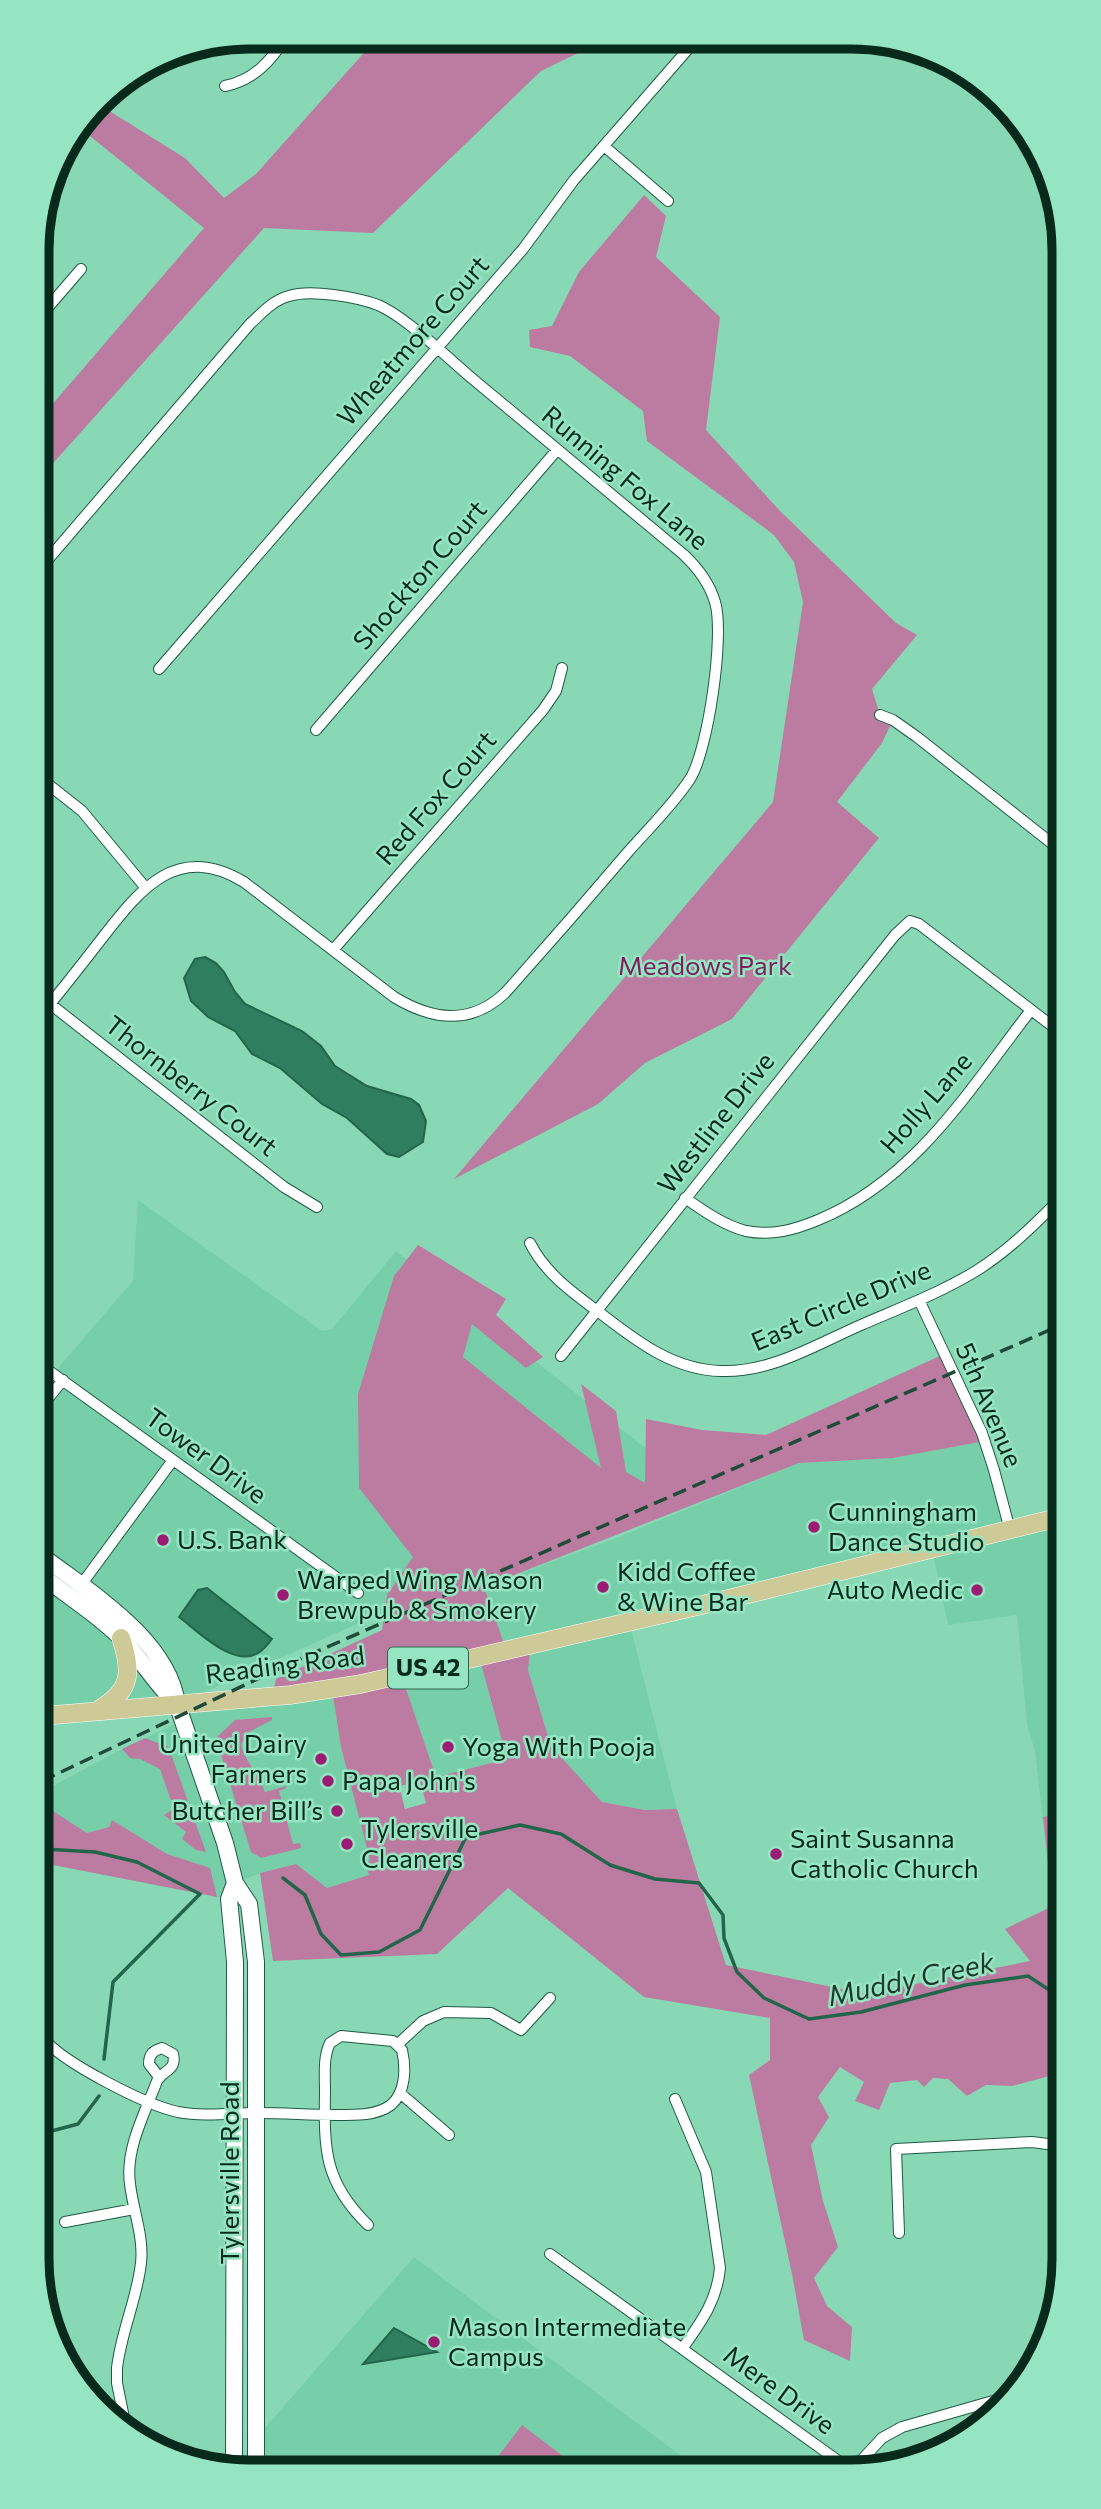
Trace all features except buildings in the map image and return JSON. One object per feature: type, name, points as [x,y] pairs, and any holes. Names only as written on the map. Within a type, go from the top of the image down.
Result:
[{"type":"main road","name":"Reading Road","points":[[49,1715],[290,1695],[361,1684],[732,1598],[1052,1519]]},
{"type":"main road","name":"Tylersville Road","points":[[49,1561],[127,1622],[168,1674],[225,1843],[235,1883],[249,1904],[256,1962],[256,2460]]},
{"type":"main road","name":"Tylersville Road","points":[[49,1581],[93,1613],[121,1638],[161,1690],[177,1704]]},
{"type":"main road","points":[[97,1711],[117,1699],[124,1688],[127,1658],[121,1638]]},
{"type":"main road","name":"Tylersville Road","points":[[234,2460],[235,1962],[229,1899],[235,1883]]},
{"type":"street","points":[[225,86],[248,79],[278,49]]},
{"type":"street","name":"Wheatmore Court","points":[[159,669],[437,349],[523,248],[561,196],[688,49]]},
{"type":"street","points":[[604,146],[668,201]]},
{"type":"street","points":[[49,305],[81,269]]},
{"type":"street","name":"Running Fox Lane","points":[[49,558],[250,324],[271,304],[289,295],[316,294],[365,301],[393,313],[683,554],[699,570],[711,590],[716,604],[718,635],[711,697],[697,765],[676,797],[500,998],[480,1010],[450,1017],[414,1009],[394,997],[244,881],[207,867],[191,867],[160,877],[145,887],[50,1004]]},
{"type":"street","name":"Shockton Court","points":[[316,730],[557,450]]},
{"type":"street","name":"Red Fox Court","points":[[333,950],[542,710],[556,691],[562,668]]},
{"type":"street","points":[[880,715],[893,720],[917,737],[1052,843]]},
{"type":"street","points":[[49,785],[82,811],[145,887]]},
{"type":"street","name":"Westline Drive","points":[[562,1356],[886,946],[910,921],[919,924],[1031,1010]]},
{"type":"street","name":"Thornberry Court","points":[[50,1004],[284,1187],[317,1208]]},
{"type":"street","points":[[1031,1010],[1052,1026]]},
{"type":"street","name":"Holly Lane","points":[[685,1198],[730,1226],[757,1232],[787,1231],[834,1213],[884,1183],[931,1139],[1031,1010]]},
{"type":"street","name":"East Circle Drive","points":[[530,1243],[546,1268],[596,1311],[663,1357],[685,1365],[723,1372],[746,1370],[776,1362],[919,1300],[976,1271],[1008,1248],[1052,1207]]},
{"type":"street","name":"5th Avenue","points":[[919,1300],[982,1433],[1010,1530]]},
{"type":"street","name":"Tower Drive","points":[[49,1371],[358,1593]]},
{"type":"street","points":[[49,1393],[58,1377]]},
{"type":"street","points":[[80,1584],[173,1460]]},
{"type":"street","points":[[398,2044],[423,2021],[444,2012],[491,2013],[521,2030],[550,1998]]},
{"type":"street","points":[[49,2044],[60,2054],[149,2101],[187,2113],[325,2114],[376,2112],[391,2104],[400,2093],[403,2082],[404,2058],[398,2044],[389,2039],[341,2036],[332,2040],[326,2056],[325,2114],[326,2150],[334,2180],[346,2201],[368,2225]]},
{"type":"street","points":[[123,2415],[117,2368],[141,2262],[129,2162],[159,2077]]},
{"type":"street","points":[[400,2093],[449,2135]]},
{"type":"street","points":[[675,2099],[706,2172],[720,2268],[719,2284],[711,2306],[682,2348]]},
{"type":"street","points":[[899,2233],[895,2149],[1032,2142],[1052,2145]]},
{"type":"street","points":[[65,2222],[134,2209]]},
{"type":"street","name":"Mere Drive","points":[[550,2254],[837,2460]]},
{"type":"street","points":[[862,2459],[882,2438],[902,2427],[993,2401]]},
{"type":"shaded area","points":[[205,957],[216,963],[224,972],[245,1004],[302,1031],[321,1046],[335,1066],[367,1086],[411,1099],[419,1105],[426,1121],[423,1142],[399,1157],[387,1154],[347,1118],[322,1104],[280,1068],[252,1054],[235,1031],[208,1017],[191,1001],[184,978],[195,959]]},
{"type":"shaded area","points":[[138,1200],[322,1331],[332,1329],[396,1251],[683,1478],[180,1703],[332,1688],[370,1860],[369,1875],[327,1888],[296,1864],[260,1873],[236,1883],[229,1899],[49,1864],[49,1788],[179,1722],[177,1704],[49,1715],[49,1379],[133,1281]]},
{"type":"shaded area","points":[[985,1441],[1010,1529],[1052,1519],[1052,1897],[1035,1751],[1027,1725],[1017,1615],[948,1625],[932,1549],[629,1622],[677,1809],[645,1810],[602,1802],[551,1746],[528,1670],[531,1644],[506,1650],[484,1587],[619,1537],[799,1463],[893,1458]]},
{"type":"shaded area","points":[[207,1588],[272,1639],[261,1651],[251,1656],[229,1653],[179,1617],[198,1590]]},
{"type":"shaded area","points":[[480,1656],[507,1759],[436,1777],[401,1674]]},
{"type":"shaded area","points":[[1052,1906],[1052,1987],[1005,1929]]},
{"type":"shaded area","name":"Mason Intermediate Campus","points":[[414,2257],[687,2460],[256,2460],[257,2437]]},
{"type":"shaded area","points":[[394,2328],[437,2352],[363,2364]]},
{"type":"green space","points":[[367,49],[586,49],[541,71],[373,233],[264,228],[49,468],[49,408],[204,228],[87,133],[107,109],[185,158],[224,198],[256,174]]},
{"type":"green space","name":"Meadows Park","points":[[644,195],[666,216],[656,257],[720,317],[706,430],[780,511],[896,623],[917,635],[872,689],[880,715],[893,720],[882,743],[837,802],[879,838],[732,1019],[645,1063],[598,1104],[454,1179],[773,802],[803,602],[794,562],[774,535],[647,441],[643,411],[570,356],[530,347],[529,330],[552,326],[579,272]]},
{"type":"green space","points":[[418,1245],[506,1299],[496,1315],[543,1357],[526,1368],[472,1324],[463,1357],[601,1468],[581,1384],[616,1411],[626,1472],[645,1483],[646,1419],[702,1430],[766,1435],[944,1354],[985,1441],[893,1458],[799,1463],[484,1587],[506,1649],[531,1644],[528,1670],[551,1746],[602,1802],[645,1810],[677,1809],[726,1965],[866,1994],[1030,1961],[1005,1929],[1052,1906],[1052,2075],[1012,2086],[986,2085],[967,2096],[948,2079],[933,2078],[924,2087],[917,2080],[890,2083],[879,2110],[855,2101],[864,2082],[840,2067],[818,2097],[829,2117],[811,2145],[823,2201],[838,2247],[814,2278],[827,2306],[852,2327],[850,2361],[804,2340],[749,2075],[770,2060],[770,2018],[644,1997],[508,1888],[437,1954],[273,1961],[260,1873],[296,1864],[327,1888],[369,1875],[366,1865],[370,1860],[341,1747],[332,1689],[272,1697],[276,1679],[382,1630],[387,1595],[413,1557],[359,1488],[358,1394],[394,1276]],"holes":[[[479,1656],[507,1759],[436,1777],[401,1674]],[[420,1782],[426,1803],[405,1809],[399,1786]]]},
{"type":"green space","points":[[272,1717],[272,1720],[247,1733],[241,1745],[265,1792],[286,1786],[279,1791],[293,1844],[300,1843],[301,1848],[261,1858],[251,1852],[216,1738],[235,1720]]},
{"type":"green space","points":[[145,1738],[163,1745],[165,1743],[170,1751],[206,1852],[196,1850],[182,1839],[186,1832],[164,1815],[174,1809],[160,1769],[140,1759],[130,1758],[122,1749]]},
{"type":"green space","points":[[49,1809],[87,1833],[109,1827],[112,1820],[167,1854],[210,1868],[217,1897],[49,1864]]},
{"type":"green space","points":[[1052,1815],[1052,1897],[1043,1817]]},
{"type":"green space","points":[[522,2425],[568,2460],[495,2460]]},
{"type":"waterway","name":"Muddy Creek","points":[[283,1878],[305,1895],[321,1934],[341,1955],[379,1952],[420,1930],[466,1837],[520,1825],[561,1834],[610,1865],[655,1879],[699,1883],[723,1915],[724,1938],[737,1972],[764,1998],[809,2019],[861,2012],[965,1985],[1028,1976],[1052,1992]]},
{"type":"waterway","name":"Muddy Creek","points":[[49,1849],[95,1852],[137,1862],[200,1894],[113,1982],[104,2059]]},
{"type":"waterway","name":"Muddy Creek","points":[[49,2132],[78,2124],[99,2096]]},
{"type":"railway","points":[[49,1778],[291,1663],[1052,1329]]},
{"type":"place","name":"Cunningham Dance Studio","points":[[814,1527]]},
{"type":"place","name":"U.S. Bank","points":[[163,1540]]},
{"type":"place","name":"Kidd Coffee & Wine Bar","points":[[603,1587]]},
{"type":"place","name":"Auto Medic","points":[[977,1590]]},
{"type":"place","name":"Warped Wing Mason Brewpub & Smokery","points":[[283,1595]]},
{"type":"place","name":"Yoga With Pooja","points":[[448,1747]]},
{"type":"place","name":"United Dairy Farmers","points":[[321,1759]]},
{"type":"place","name":"Papa John's","points":[[328,1781]]},
{"type":"place","name":"Butcher Bill’s","points":[[337,1811]]},
{"type":"place","name":"Tylersville Cleaners","points":[[347,1844]]},
{"type":"place","name":"Saint Susanna Catholic Church","points":[[776,1854]]},
{"type":"place","name":"Mason Intermediate Campus","points":[[434,2342]]}]
